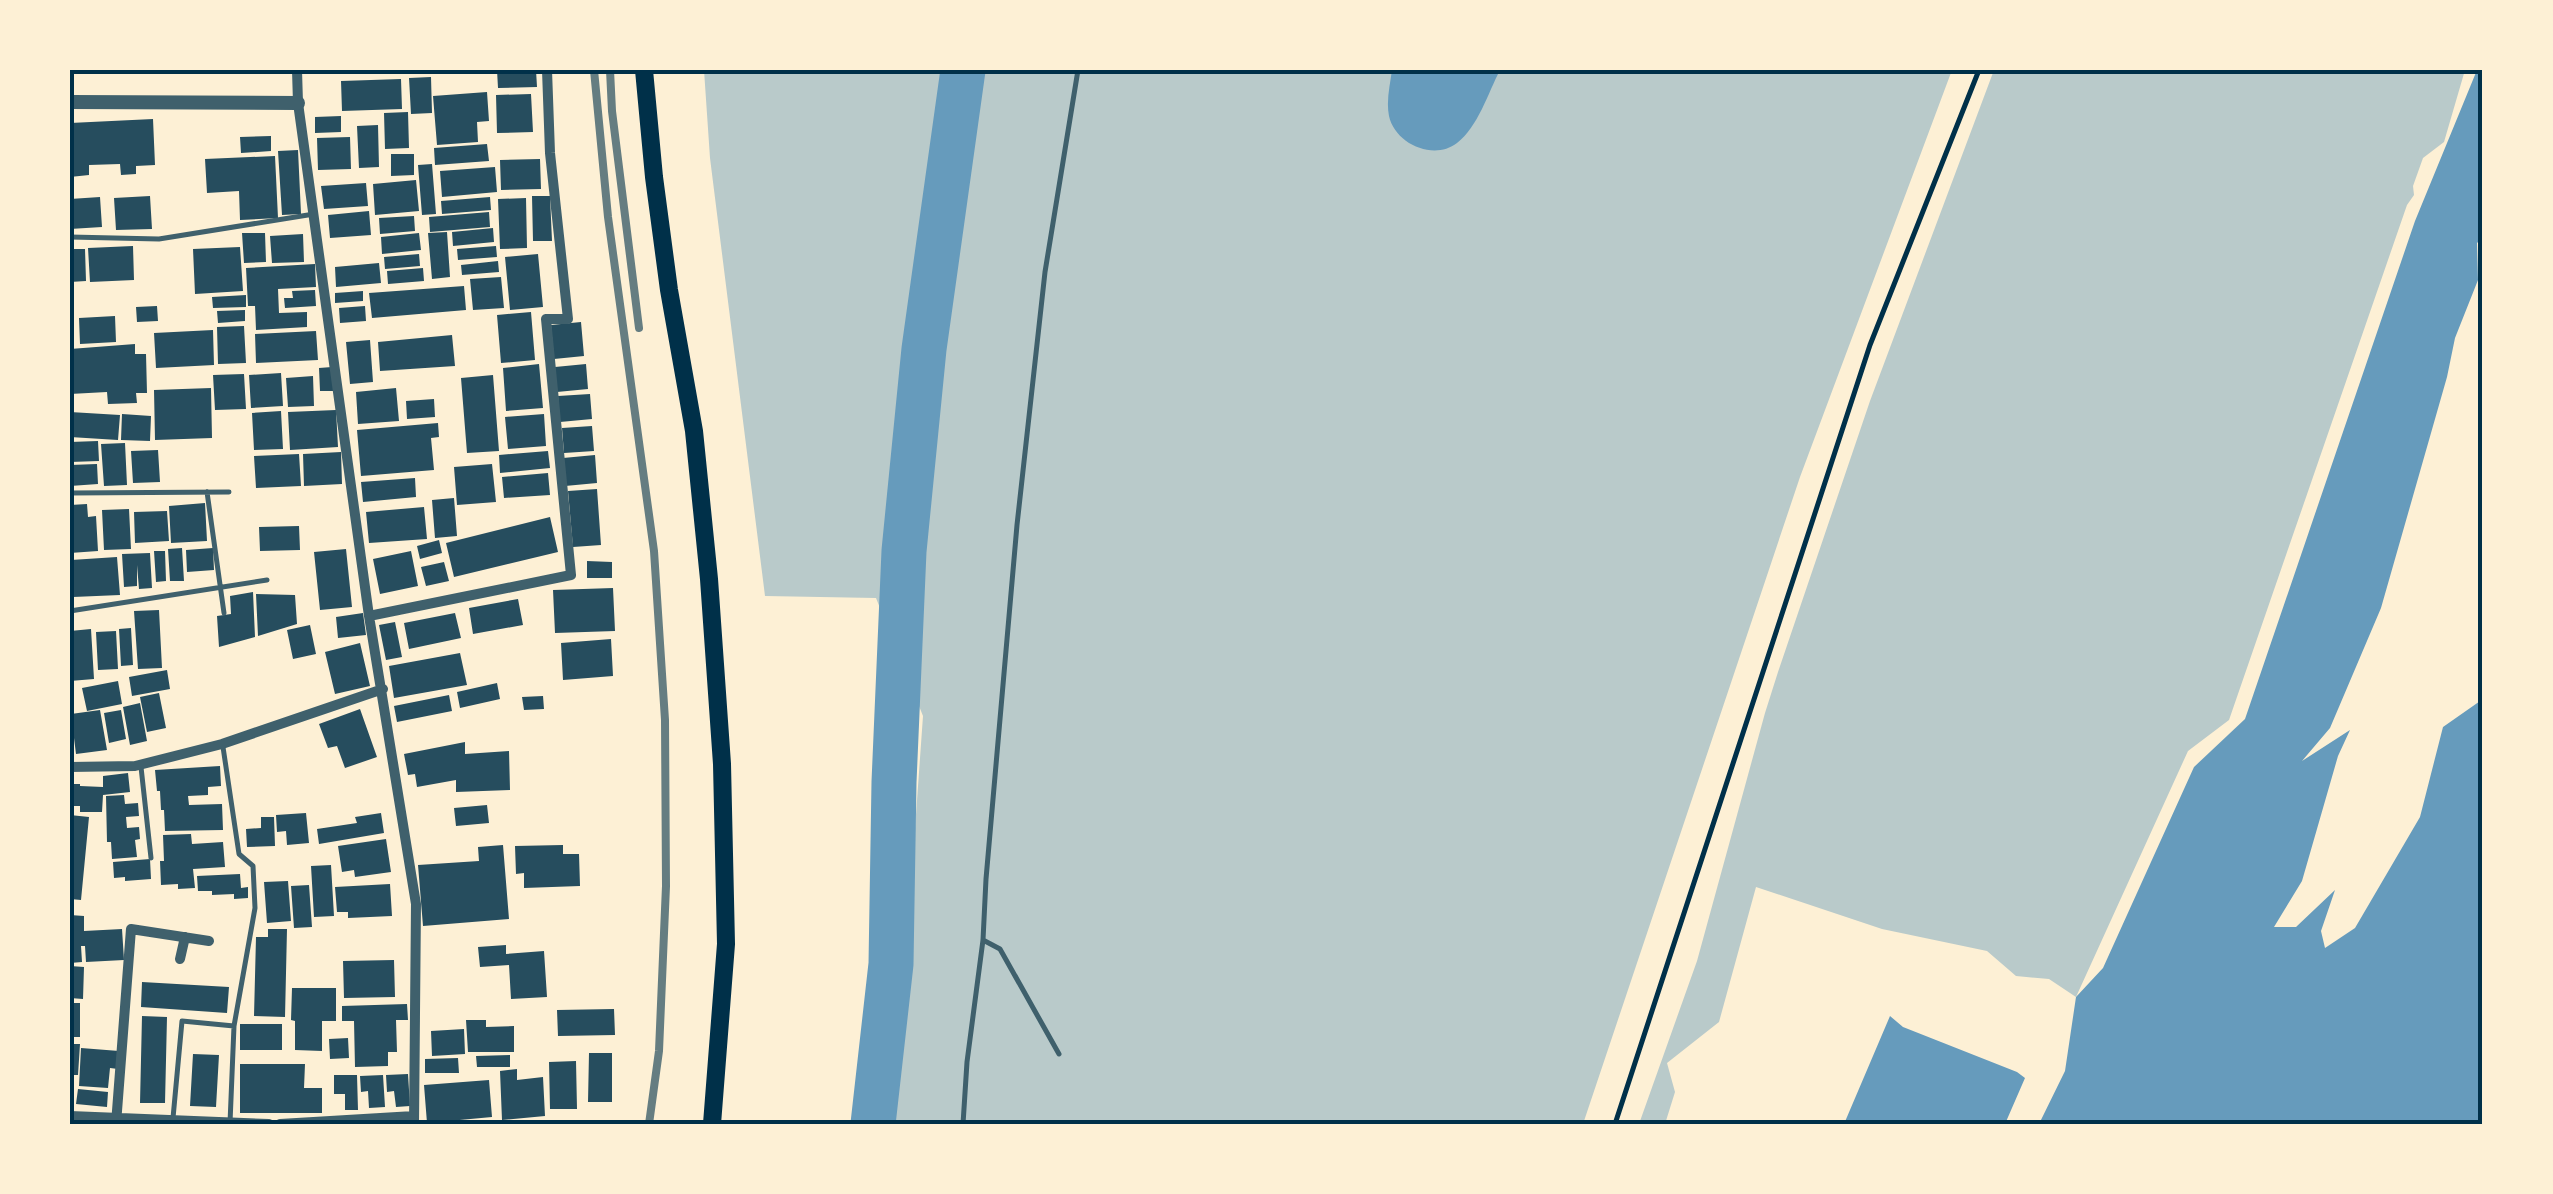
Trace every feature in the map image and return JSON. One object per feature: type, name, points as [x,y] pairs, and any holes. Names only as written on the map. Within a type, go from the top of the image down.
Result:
[{"type":"main road","points":[[644,70],[669,290],[694,431],[722,764],[726,944],[712,1124]]},
{"type":"street","points":[[280,1124],[414,1120],[416,904],[370,616],[298,102],[297,70]]},
{"type":"street","points":[[370,616],[571,575],[546,320],[568,319],[550,153],[546,70]]},
{"type":"street","points":[[70,102],[298,102]]},
{"type":"street","points":[[70,767],[141,764],[222,744],[383,689]]},
{"type":"street","points":[[117,1121],[131,929],[208,941]]},
{"type":"street","points":[[180,959],[185,937]]},
{"type":"street","points":[[70,1116],[117,1121],[269,1124]]},
{"type":"lane","points":[[963,1124],[967,1062],[984,940],[1019,508],[1045,272],[1078,70]]},
{"type":"lane","points":[[70,236],[159,239],[314,214]]},
{"type":"lane","points":[[207,492],[224,613]]},
{"type":"lane","points":[[70,493],[228,492]]},
{"type":"lane","points":[[70,611],[267,580]]},
{"type":"lane","points":[[222,744],[238,854],[253,866],[255,908],[234,1026],[230,1122]]},
{"type":"lane","points":[[141,764],[151,858]]},
{"type":"lane","points":[[984,940],[1000,949],[1059,1054]]},
{"type":"lane","points":[[173,1120],[182,1022],[234,1026]]},
{"type":"path","points":[[1615,1124],[1870,345],[1979,70]]},
{"type":"shaded area","points":[[704,70],[1952,70],[1800,477],[1583,1124],[894,1124],[923,716],[876,598],[765,596],[710,158]]},
{"type":"shaded area","points":[[1994,70],[2465,70],[2444,142],[2423,158],[2413,186],[2414,195],[2407,205],[2229,720],[2188,751],[2076,997],[2049,979],[2016,976],[1987,951],[1882,929],[1756,887],[1719,1022],[1667,1063],[1675,1092],[1665,1124],[1639,1124],[1697,961],[1778,672],[1870,401]]},
{"type":"water","points":[[1392,70],[1500,70],[1464,136],[1448,148],[1427,150],[1407,142],[1393,126],[1388,105]]},
{"type":"water","points":[[2477,70],[2483,70],[2483,237],[2477,243],[2478,280],[2455,338],[2381,608],[2330,728],[2302,761],[2350,730],[2338,756],[2302,881],[2274,927],[2296,927],[2335,890],[2321,931],[2325,948],[2355,928],[2420,817],[2443,727],[2483,699],[2483,1124],[2039,1124],[2065,1071],[2076,997],[2103,968],[2194,767],[2245,719],[2415,221]]},
{"type":"water","points":[[1890,1016],[1903,1027],[2025,1078],[2005,1124],[1844,1124]]},
{"type":"building","points":[[497,70],[536,70],[537,87],[498,88]]},
{"type":"building","points":[[431,77],[432,113],[411,114],[409,78]]},
{"type":"building","points":[[401,79],[402,109],[342,111],[341,81]]},
{"type":"building","points":[[487,92],[489,121],[477,122],[478,142],[437,145],[433,96]]},
{"type":"building","points":[[531,94],[533,132],[497,133],[496,95]]},
{"type":"building","points":[[408,112],[409,148],[385,149],[384,113]]},
{"type":"building","points":[[341,116],[341,132],[315,133],[315,117]]},
{"type":"building","points":[[153,119],[155,165],[136,166],[136,174],[121,175],[120,164],[89,165],[89,175],[70,177],[70,123]]},
{"type":"building","points":[[378,125],[379,167],[359,168],[357,126]]},
{"type":"building","points":[[271,136],[271,151],[241,153],[240,137]]},
{"type":"building","points":[[350,137],[351,169],[318,170],[317,138]]},
{"type":"building","points":[[487,144],[489,161],[435,165],[434,148]]},
{"type":"building","points":[[298,150],[301,214],[282,215],[278,151]]},
{"type":"building","points":[[391,154],[414,154],[414,175],[391,176]]},
{"type":"building","points":[[275,156],[278,218],[240,220],[239,191],[207,193],[205,159]]},
{"type":"building","points":[[540,159],[541,189],[501,190],[500,160]]},
{"type":"building","points":[[432,164],[436,214],[422,215],[418,165]]},
{"type":"building","points":[[495,167],[497,192],[442,197],[440,171]]},
{"type":"building","points":[[416,180],[419,211],[375,215],[373,184]]},
{"type":"building","points":[[366,183],[368,206],[324,209],[321,186]]},
{"type":"building","points":[[150,196],[152,229],[116,230],[114,198]]},
{"type":"building","points":[[532,196],[550,196],[552,241],[533,241]]},
{"type":"building","points":[[100,197],[102,227],[70,229],[70,199]]},
{"type":"building","points":[[490,197],[491,210],[442,214],[441,201]]},
{"type":"building","points":[[526,198],[527,248],[500,249],[498,199]]},
{"type":"building","points":[[369,211],[371,235],[330,238],[328,215]]},
{"type":"building","points":[[489,212],[490,227],[430,232],[429,217]]},
{"type":"building","points":[[414,216],[415,231],[380,234],[379,218]]},
{"type":"building","points":[[493,228],[494,242],[453,246],[452,232]]},
{"type":"building","points":[[447,232],[450,277],[432,279],[428,233]]},
{"type":"building","points":[[242,233],[265,233],[266,262],[244,263]]},
{"type":"building","points":[[419,233],[421,250],[382,254],[381,237]]},
{"type":"building","points":[[303,234],[304,262],[272,263],[270,236]]},
{"type":"building","points":[[133,246],[134,280],[90,282],[88,248]]},
{"type":"building","points":[[496,246],[497,257],[458,260],[457,249]]},
{"type":"building","points":[[240,247],[243,291],[195,294],[193,249]]},
{"type":"building","points":[[70,249],[85,249],[86,281],[70,282]]},
{"type":"building","points":[[419,254],[420,266],[385,269],[384,257]]},
{"type":"building","points":[[538,254],[543,307],[510,310],[505,257]]},
{"type":"building","points":[[498,261],[499,272],[462,275],[461,265]]},
{"type":"building","points":[[379,263],[381,283],[336,287],[335,267]]},
{"type":"building","points":[[315,264],[316,287],[278,289],[279,313],[307,312],[307,327],[256,330],[255,306],[248,306],[246,268]]},
{"type":"building","points":[[423,268],[424,281],[388,284],[387,271]]},
{"type":"building","points":[[501,277],[504,308],[473,310],[470,279]]},
{"type":"building","points":[[464,286],[466,310],[372,318],[369,293]]},
{"type":"building","points":[[315,290],[316,306],[285,308],[284,298],[293,298],[292,291]]},
{"type":"building","points":[[363,291],[363,301],[335,303],[335,293]]},
{"type":"building","points":[[246,295],[246,307],[213,308],[212,297]]},
{"type":"building","points":[[157,306],[158,321],[137,322],[136,307]]},
{"type":"building","points":[[365,306],[366,321],[340,323],[339,308]]},
{"type":"building","points":[[245,310],[245,321],[218,323],[217,311]]},
{"type":"building","points":[[531,312],[535,360],[501,363],[497,315]]},
{"type":"building","points":[[115,316],[116,342],[80,344],[79,318]]},
{"type":"building","points":[[581,322],[584,356],[554,359],[551,325]]},
{"type":"building","points":[[244,326],[246,363],[218,364],[217,327]]},
{"type":"building","points":[[213,330],[214,365],[156,368],[154,333]]},
{"type":"building","points":[[316,331],[318,360],[256,363],[255,334]]},
{"type":"building","points":[[452,335],[455,366],[380,371],[378,342]]},
{"type":"building","points":[[370,340],[373,382],[350,384],[346,342]]},
{"type":"building","points":[[135,344],[135,354],[146,354],[147,393],[136,393],[137,403],[108,404],[107,392],[70,394],[70,349]]},
{"type":"building","points":[[539,364],[543,408],[506,411],[503,368]]},
{"type":"building","points":[[586,364],[588,389],[557,392],[555,367]]},
{"type":"building","points":[[332,367],[334,391],[320,391],[319,368]]},
{"type":"building","points":[[281,373],[283,406],[251,408],[249,375]]},
{"type":"building","points":[[244,374],[246,409],[215,410],[213,375]]},
{"type":"building","points":[[493,375],[499,451],[467,453],[461,378]]},
{"type":"building","points":[[313,376],[314,406],[288,407],[286,378]]},
{"type":"building","points":[[211,388],[212,438],[155,440],[154,390]]},
{"type":"building","points":[[396,388],[399,421],[358,424],[356,392]]},
{"type":"building","points":[[590,394],[592,419],[560,422],[558,396]]},
{"type":"building","points":[[434,399],[435,417],[407,419],[406,401]]},
{"type":"building","points":[[336,410],[338,447],[290,450],[288,412]]},
{"type":"building","points":[[281,411],[283,449],[254,450],[252,413]]},
{"type":"building","points":[[70,412],[120,415],[118,440],[70,437]]},
{"type":"building","points":[[122,414],[151,416],[150,441],[121,440]]},
{"type":"building","points":[[544,414],[546,446],[508,449],[505,417]]},
{"type":"building","points":[[438,423],[439,437],[431,438],[434,470],[361,476],[357,430]]},
{"type":"building","points":[[592,426],[594,451],[564,453],[562,428]]},
{"type":"building","points":[[98,441],[99,461],[70,462],[70,442]]},
{"type":"building","points":[[125,443],[127,485],[104,486],[101,444]]},
{"type":"building","points":[[158,450],[160,482],[133,483],[131,451]]},
{"type":"building","points":[[548,451],[550,468],[500,473],[499,455]]},
{"type":"building","points":[[341,452],[342,484],[304,486],[303,454]]},
{"type":"building","points":[[299,454],[301,486],[256,488],[254,456]]},
{"type":"building","points":[[595,455],[597,483],[565,486],[563,458]]},
{"type":"building","points":[[97,464],[98,484],[70,486],[70,465]]},
{"type":"building","points":[[492,464],[496,502],[457,505],[454,467]]},
{"type":"building","points":[[548,473],[550,495],[504,498],[502,477]]},
{"type":"building","points":[[415,478],[416,497],[363,502],[361,482]]},
{"type":"building","points":[[597,489],[601,545],[573,547],[568,491]]},
{"type":"building","points":[[454,498],[457,536],[435,538],[432,500]]},
{"type":"building","points":[[205,503],[207,541],[171,543],[169,506]]},
{"type":"building","points":[[87,504],[88,517],[96,516],[98,551],[70,553],[70,505]]},
{"type":"building","points":[[424,507],[427,539],[369,543],[366,512]]},
{"type":"building","points":[[129,509],[131,549],[104,550],[102,510]]},
{"type":"building","points":[[167,511],[169,541],[135,543],[134,512]]},
{"type":"building","points":[[550,517],[558,552],[454,577],[446,543]]},
{"type":"building","points":[[299,526],[300,550],[260,551],[259,527]]},
{"type":"building","points":[[439,540],[442,553],[420,559],[417,546]]},
{"type":"building","points":[[182,548],[184,581],[170,581],[168,549]]},
{"type":"building","points":[[213,548],[214,570],[187,572],[186,550]]},
{"type":"building","points":[[346,549],[352,607],[320,610],[314,552]]},
{"type":"building","points":[[154,551],[165,551],[166,581],[156,582]]},
{"type":"building","points":[[411,551],[418,586],[380,594],[373,559]]},
{"type":"building","points":[[150,553],[152,588],[139,589],[137,565],[137,586],[124,587],[122,554]]},
{"type":"building","points":[[117,557],[120,595],[73,597],[71,560]]},
{"type":"building","points":[[587,561],[612,562],[612,578],[587,578]]},
{"type":"building","points":[[444,562],[449,581],[426,586],[421,567]]},
{"type":"building","points":[[613,588],[615,631],[555,633],[553,590]]},
{"type":"building","points":[[253,592],[255,637],[219,647],[217,616],[231,614],[230,596]]},
{"type":"building","points":[[256,594],[295,595],[297,624],[258,636]]},
{"type":"building","points":[[518,599],[523,625],[473,634],[469,608]]},
{"type":"building","points":[[159,610],[162,668],[138,669],[134,611]]},
{"type":"building","points":[[363,613],[366,635],[338,638],[336,617]]},
{"type":"building","points":[[455,613],[461,638],[409,649],[404,623]]},
{"type":"building","points":[[395,622],[402,657],[386,660],[379,625]]},
{"type":"building","points":[[310,625],[316,654],[293,659],[287,630]]},
{"type":"building","points":[[131,628],[133,665],[121,666],[119,629]]},
{"type":"building","points":[[91,629],[94,679],[70,681],[70,631]]},
{"type":"building","points":[[116,631],[118,669],[98,670],[96,632]]},
{"type":"building","points":[[611,639],[613,676],[563,680],[561,643]]},
{"type":"building","points":[[360,643],[370,686],[335,694],[325,652]]},
{"type":"building","points":[[460,653],[467,685],[394,698],[389,666]]},
{"type":"building","points":[[167,670],[170,689],[132,696],[129,677]]},
{"type":"building","points":[[118,681],[122,704],[87,711],[82,688]]},
{"type":"building","points":[[497,683],[500,699],[460,708],[457,692]]},
{"type":"building","points":[[159,693],[166,728],[147,732],[140,697]]},
{"type":"building","points":[[449,695],[452,711],[397,722],[394,706]]},
{"type":"building","points":[[543,696],[544,709],[524,710],[522,697]]},
{"type":"building","points":[[140,703],[147,741],[130,745],[123,707]]},
{"type":"building","points":[[360,709],[377,757],[345,768],[337,746],[328,748],[319,724]]},
{"type":"building","points":[[100,710],[107,750],[76,754],[71,714]]},
{"type":"building","points":[[121,710],[126,739],[109,743],[104,713]]},
{"type":"building","points":[[465,742],[465,754],[509,751],[510,790],[456,792],[456,780],[417,787],[415,774],[408,775],[404,754]]},
{"type":"building","points":[[220,766],[221,786],[208,787],[208,795],[188,796],[189,805],[222,804],[223,830],[165,831],[155,770]]},
{"type":"building","points":[[128,773],[130,792],[103,795],[102,812],[80,812],[80,806],[70,806],[70,784],[103,787],[103,776]]},
{"type":"building","points":[[124,795],[125,804],[138,803],[139,816],[126,817],[127,828],[139,827],[140,839],[135,840],[137,857],[112,859],[111,842],[107,842],[106,796]]},
{"type":"building","points":[[487,805],[489,823],[456,826],[454,808]]},
{"type":"building","points":[[306,813],[309,843],[287,845],[286,831],[277,832],[276,815]]},
{"type":"building","points":[[381,813],[384,833],[319,844],[317,829],[357,823],[355,817]]},
{"type":"building","points":[[70,815],[89,817],[81,900],[70,899]]},
{"type":"building","points":[[261,817],[274,817],[275,846],[247,847],[246,829],[261,828]]},
{"type":"building","points":[[191,834],[192,844],[223,842],[225,867],[193,869],[195,888],[161,885],[163,835]]},
{"type":"building","points":[[386,839],[391,872],[355,877],[354,870],[342,872],[338,846]]},
{"type":"building","points":[[503,845],[509,919],[423,926],[418,865],[479,861],[478,847]]},
{"type":"building","points":[[563,845],[563,854],[579,854],[580,886],[524,888],[524,873],[516,874],[515,846]]},
{"type":"building","points":[[150,859],[151,879],[114,878],[113,862]]},
{"type":"building","points":[[331,865],[334,916],[314,917],[311,866]]},
{"type":"building","points":[[240,874],[241,888],[248,887],[248,898],[198,891],[197,876]]},
{"type":"building","points":[[288,881],[291,921],[267,923],[264,882]]},
{"type":"building","points":[[390,884],[392,916],[348,918],[348,912],[337,912],[335,887]]},
{"type":"building","points":[[309,885],[312,927],[294,928],[291,886]]},
{"type":"building","points":[[70,915],[84,916],[84,931],[122,929],[124,960],[86,962],[85,946],[81,946],[82,962],[70,963]]},
{"type":"building","points":[[268,929],[287,929],[285,1017],[254,1016],[256,937],[268,937]]},
{"type":"building","points":[[506,945],[506,954],[544,951],[547,997],[511,999],[509,965],[480,967],[478,947]]},
{"type":"building","points":[[394,960],[395,997],[344,998],[343,961]]},
{"type":"building","points":[[70,966],[84,967],[83,999],[70,998]]},
{"type":"building","points":[[142,982],[229,987],[227,1013],[141,1007]]},
{"type":"building","points":[[292,988],[336,988],[336,1021],[322,1021],[322,1051],[295,1050]]},
{"type":"building","points":[[70,1003],[80,1003],[80,1037],[70,1037]]},
{"type":"building","points":[[407,1004],[408,1020],[396,1020],[397,1052],[388,1052],[388,1066],[355,1067],[354,1021],[342,1021],[342,1006]]},
{"type":"building","points":[[614,1009],[615,1035],[558,1036],[557,1010]]},
{"type":"building","points":[[142,1016],[167,1017],[165,1103],[140,1103]]},
{"type":"building","points":[[466,1020],[486,1020],[486,1027],[514,1026],[514,1052],[468,1052]]},
{"type":"building","points":[[240,1024],[282,1024],[282,1050],[240,1050]]},
{"type":"building","points":[[464,1029],[465,1054],[432,1056],[431,1031]]},
{"type":"building","points":[[348,1038],[349,1058],[330,1059],[329,1039]]},
{"type":"building","points":[[70,1044],[80,1044],[78,1075],[70,1075]]},
{"type":"building","points":[[81,1048],[119,1051],[118,1069],[110,1068],[108,1088],[79,1086]]},
{"type":"building","points":[[589,1053],[612,1053],[612,1102],[588,1102]]},
{"type":"building","points":[[193,1054],[219,1055],[216,1107],[190,1106]]},
{"type":"building","points":[[510,1055],[510,1067],[477,1067],[476,1056]]},
{"type":"building","points":[[458,1058],[459,1073],[425,1073],[425,1059]]},
{"type":"building","points":[[576,1061],[577,1109],[550,1109],[549,1062]]},
{"type":"building","points":[[240,1064],[305,1064],[304,1088],[322,1088],[322,1113],[240,1113]]},
{"type":"building","points":[[517,1069],[517,1080],[543,1077],[545,1116],[502,1120],[500,1071]]},
{"type":"building","points":[[408,1074],[410,1106],[396,1107],[394,1091],[387,1092],[386,1075]]},
{"type":"building","points":[[334,1075],[357,1075],[358,1110],[345,1110],[345,1094],[334,1094]]},
{"type":"building","points":[[383,1075],[385,1107],[369,1108],[368,1091],[361,1092],[360,1076]]},
{"type":"building","points":[[489,1080],[492,1117],[427,1123],[424,1085]]},
{"type":"building","points":[[78,1089],[108,1092],[107,1107],[76,1104]]},
{"type":"waterway","points":[[873,1124],[891,964],[904,551],[924,349],[963,70]]},
{"type":"railway","points":[[594,70],[608,217],[654,551],[665,720],[666,886],[659,1051],[649,1124]]},
{"type":"railway","points":[[610,70],[639,328]]}]
